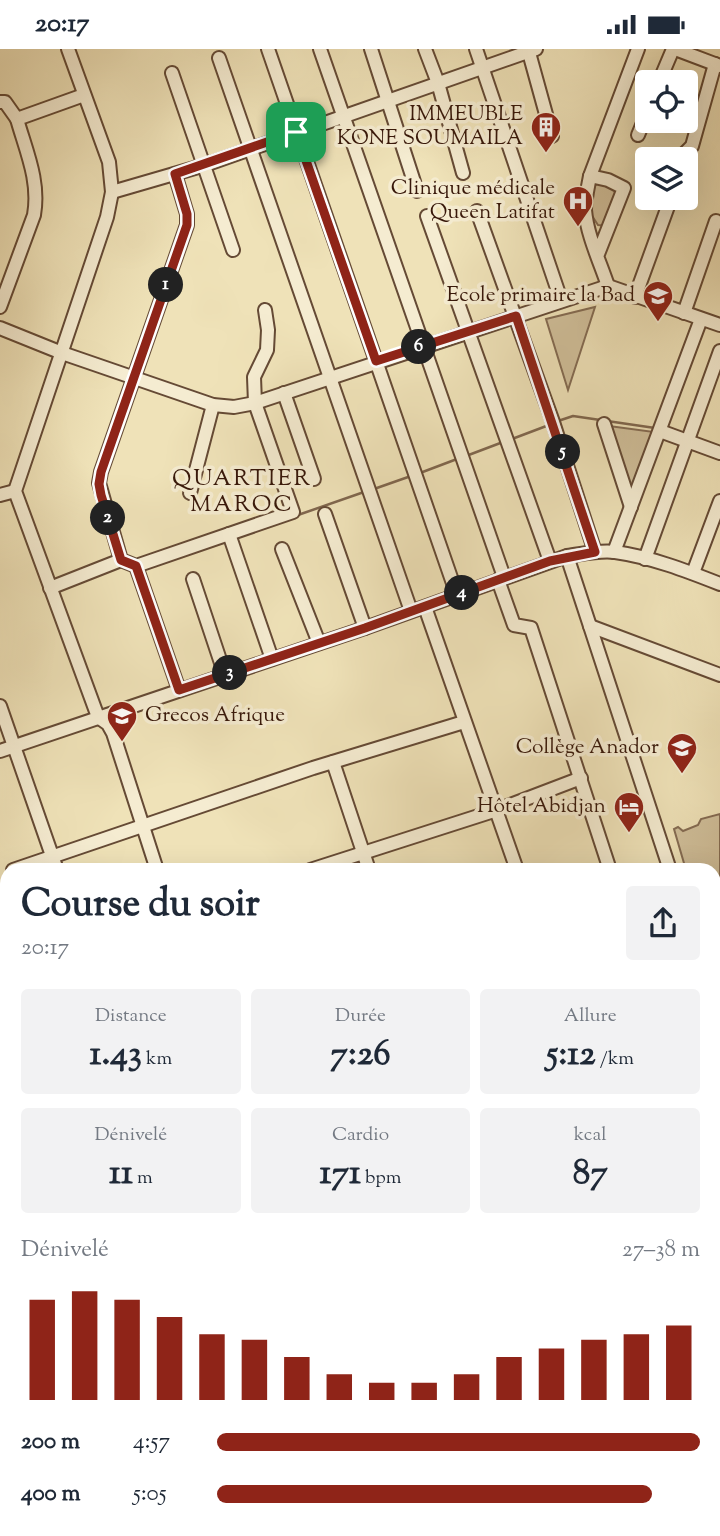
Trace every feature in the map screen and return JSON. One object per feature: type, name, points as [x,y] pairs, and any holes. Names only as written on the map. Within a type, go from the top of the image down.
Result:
[{"type":"street","points":[[68,49],[109,162],[112,192],[107,217],[16,491],[98,717],[108,724],[113,733],[155,863]]},
{"type":"street","points":[[268,49],[457,594]]},
{"type":"street","points":[[320,49],[423,346],[514,625],[531,628],[608,863]]},
{"type":"street","points":[[370,49],[417,191]]},
{"type":"street","points":[[425,49],[438,83],[463,173]]},
{"type":"street","points":[[476,49],[561,300]]},
{"type":"street","points":[[608,286],[586,214],[590,176],[638,49]]},
{"type":"street","points":[[664,70],[674,49],[718,64],[691,147]]},
{"type":"street","points":[[112,192],[205,165],[531,50],[552,136]]},
{"type":"street","points":[[219,58],[411,611]]},
{"type":"street","points":[[172,73],[233,250]]},
{"type":"street","points":[[17,119],[84,95]]},
{"type":"street","points":[[0,102],[5,102],[17,119],[34,177],[36,201],[34,215],[0,307]]},
{"type":"street","points":[[121,560],[99,484],[187,225],[187,214],[175,174]]},
{"type":"street","points":[[590,176],[622,185],[624,191],[598,254]]},
{"type":"street","points":[[635,297],[667,210]]},
{"type":"street","points":[[477,211],[516,316],[595,552]]},
{"type":"street","points":[[427,216],[550,561]]},
{"type":"street","points":[[684,313],[716,221]]},
{"type":"street","points":[[0,328],[62,353],[213,405],[234,407],[255,403],[608,286],[720,325]]},
{"type":"street","points":[[50,588],[121,560],[136,566],[293,512],[255,403],[254,377],[267,350],[265,310]]},
{"type":"street","points":[[614,552],[701,319]]},
{"type":"street","points":[[645,559],[720,351]]},
{"type":"street","points":[[284,393],[314,479]]},
{"type":"street","points":[[190,493],[213,405]]},
{"type":"street","points":[[604,424],[631,507]]},
{"type":"street","points":[[660,431],[720,453]]},
{"type":"street","points":[[0,495],[16,491]]},
{"type":"street","points":[[693,573],[720,501]]},
{"type":"street","points":[[325,514],[365,628]]},
{"type":"street","points":[[229,534],[272,659]]},
{"type":"street","points":[[282,549],[319,643]]},
{"type":"street","points":[[0,751],[365,628],[566,556],[614,552],[693,573],[720,584]]},
{"type":"street","points":[[566,556],[668,863]]},
{"type":"street","points":[[136,566],[179,690]]},
{"type":"street","points":[[193,579],[225,674]]},
{"type":"street","points":[[425,607],[515,863]]},
{"type":"street","points":[[590,626],[720,675]]},
{"type":"street","points":[[0,706],[55,863]]},
{"type":"street","points":[[31,863],[333,762],[464,722]]},
{"type":"street","points":[[333,762],[367,863]]},
{"type":"street","points":[[331,863],[497,810],[581,778]]},
{"type":"shaded area","points":[[599,183],[614,186],[617,207],[607,226],[598,225],[587,208],[588,186]]},
{"type":"shaded area","points":[[595,307],[568,390],[546,319]]},
{"type":"shaded area","points":[[609,426],[654,432],[632,495]]},
{"type":"shaded area","points":[[720,814],[720,863],[684,863],[674,829],[678,827],[683,831],[698,825],[701,819]]},
{"type":"waterway","points":[[558,421],[573,416],[655,428]]},
{"type":"waterway","points":[[512,439],[549,425]]},
{"type":"waterway","points":[[466,456],[503,442]]},
{"type":"waterway","points":[[420,473],[457,459]]},
{"type":"waterway","points":[[374,489],[411,476]]},
{"type":"waterway","points":[[298,515],[364,492]]},
{"type":"place","name":"IMMEUBLE KONE SOUMAILA","points":[[546,154]]},
{"type":"place","name":"Clinique médicale Queen Latifat","points":[[578,228]]},
{"type":"place","name":"Ecole primaire la Bad","points":[[658,323]]},
{"type":"place","name":"Grecos Afrique","points":[[122,743]]},
{"type":"place","name":"Collège Anador","points":[[682,775]]},
{"type":"place","name":"Hôtel Abidjan","points":[[629,834]]},
{"type":"district","name":"QUARTIER MAROC","points":[[242,492]]},
{"type":"route","points":[[296,132],[376,361],[516,316],[595,552],[550,561],[365,628],[179,690],[136,566],[121,560],[101,495],[101,472],[187,225],[187,214],[175,174],[296,132]]}]
